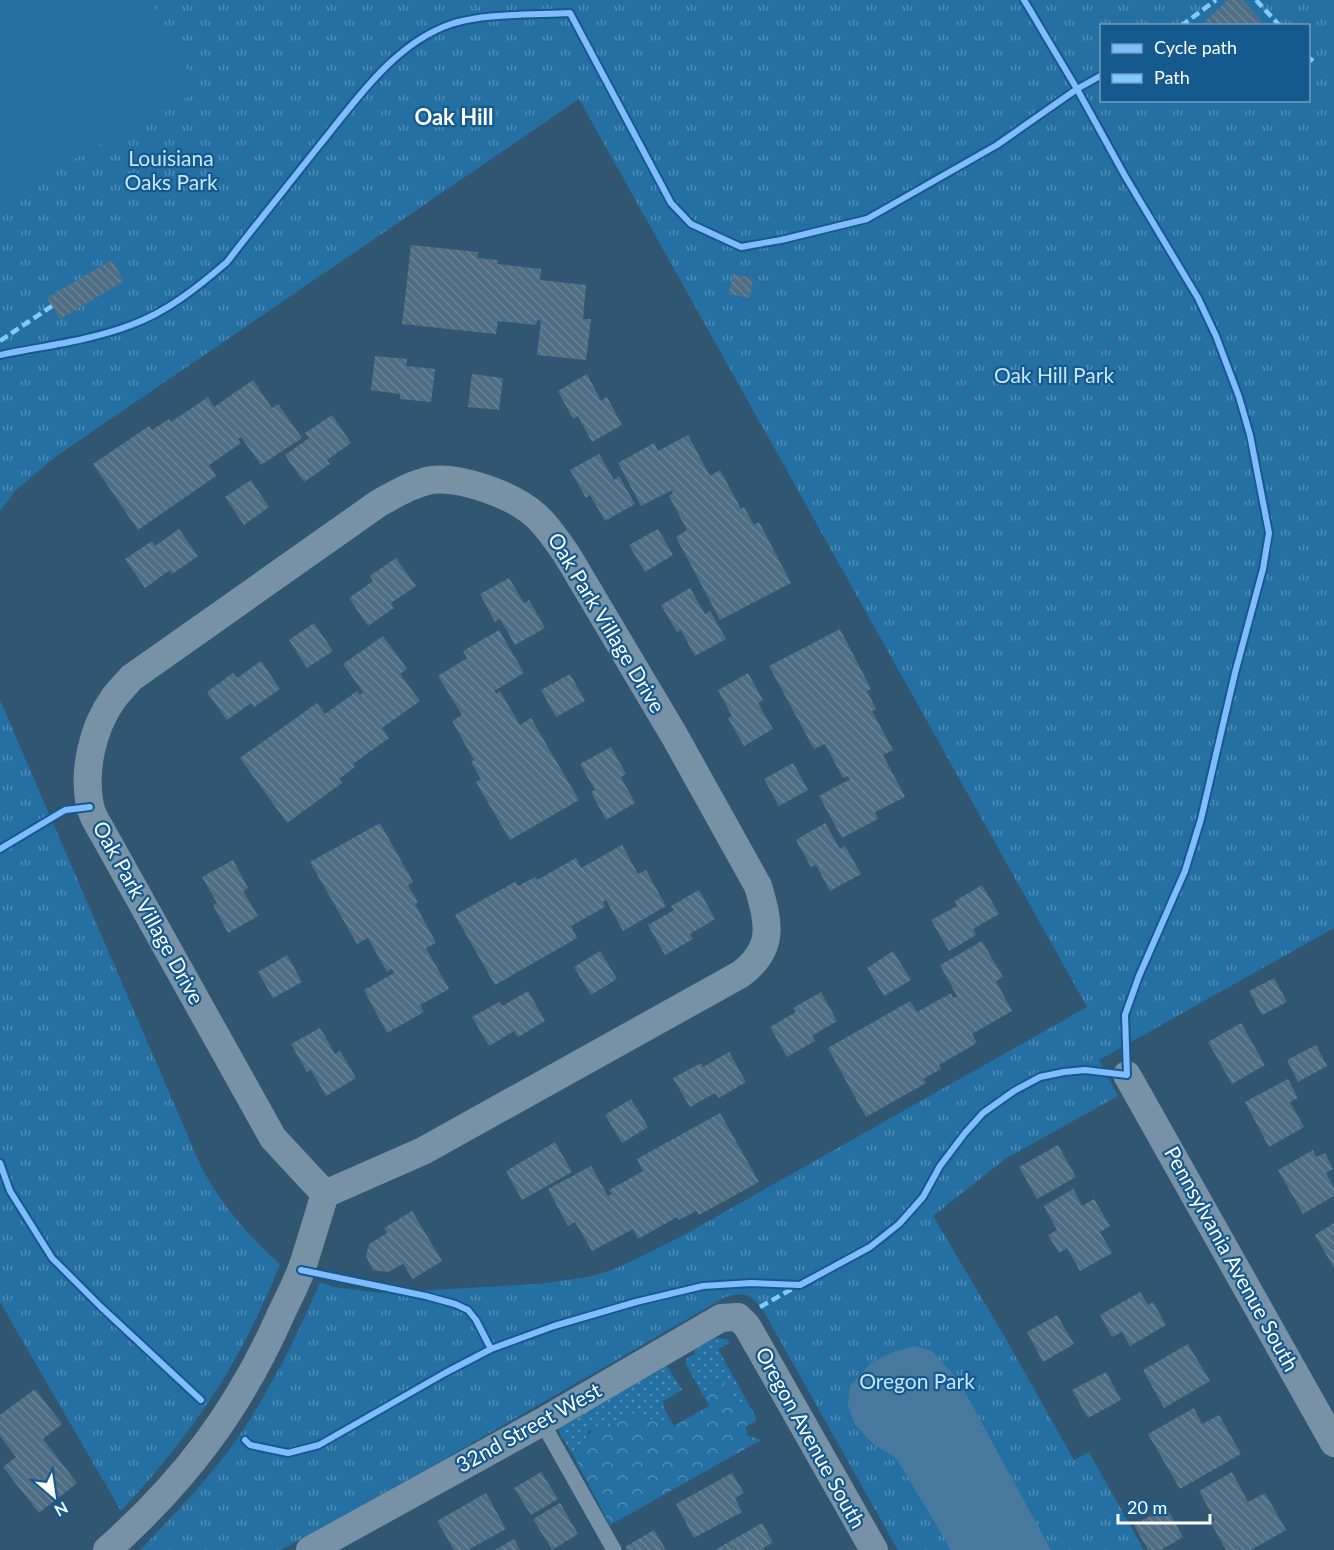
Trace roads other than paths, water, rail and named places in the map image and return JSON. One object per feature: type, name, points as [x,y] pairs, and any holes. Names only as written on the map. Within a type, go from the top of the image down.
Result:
[{"type":"street","name":"Oak Park Village Drive","points":[[432,480],[463,482],[493,491],[534,514],[551,531],[567,555],[674,735],[758,885],[768,928],[765,949],[754,964],[741,974],[700,997],[423,1151],[325,1194],[273,1138],[104,835],[90,807],[90,753],[99,725],[112,700],[131,678],[380,503],[405,489],[432,480]]},
{"type":"street","name":"Pennsylvania Avenue South","points":[[1127,1075],[1334,1443]]},
{"type":"street","points":[[107,1550],[139,1522],[224,1421],[263,1356],[296,1281],[325,1194]]},
{"type":"street","name":"32nd Street West","points":[[310,1550],[350,1540],[542,1422],[721,1317],[738,1317],[747,1326]]},
{"type":"street","name":"Oregon Avenue South","points":[[747,1326],[873,1550]]},
{"type":"lane","points":[[542,1422],[614,1550]]},
{"type":"district","name":"Oak Hill","points":[[454,117]]},
{"type":"park label","name":"Louisiana Oaks Park","points":[[171,171]]},
{"type":"park label","name":"Oak Hill Park","points":[[1054,376]]},
{"type":"park label","name":"Oregon Park","points":[[917,1382]]}]
